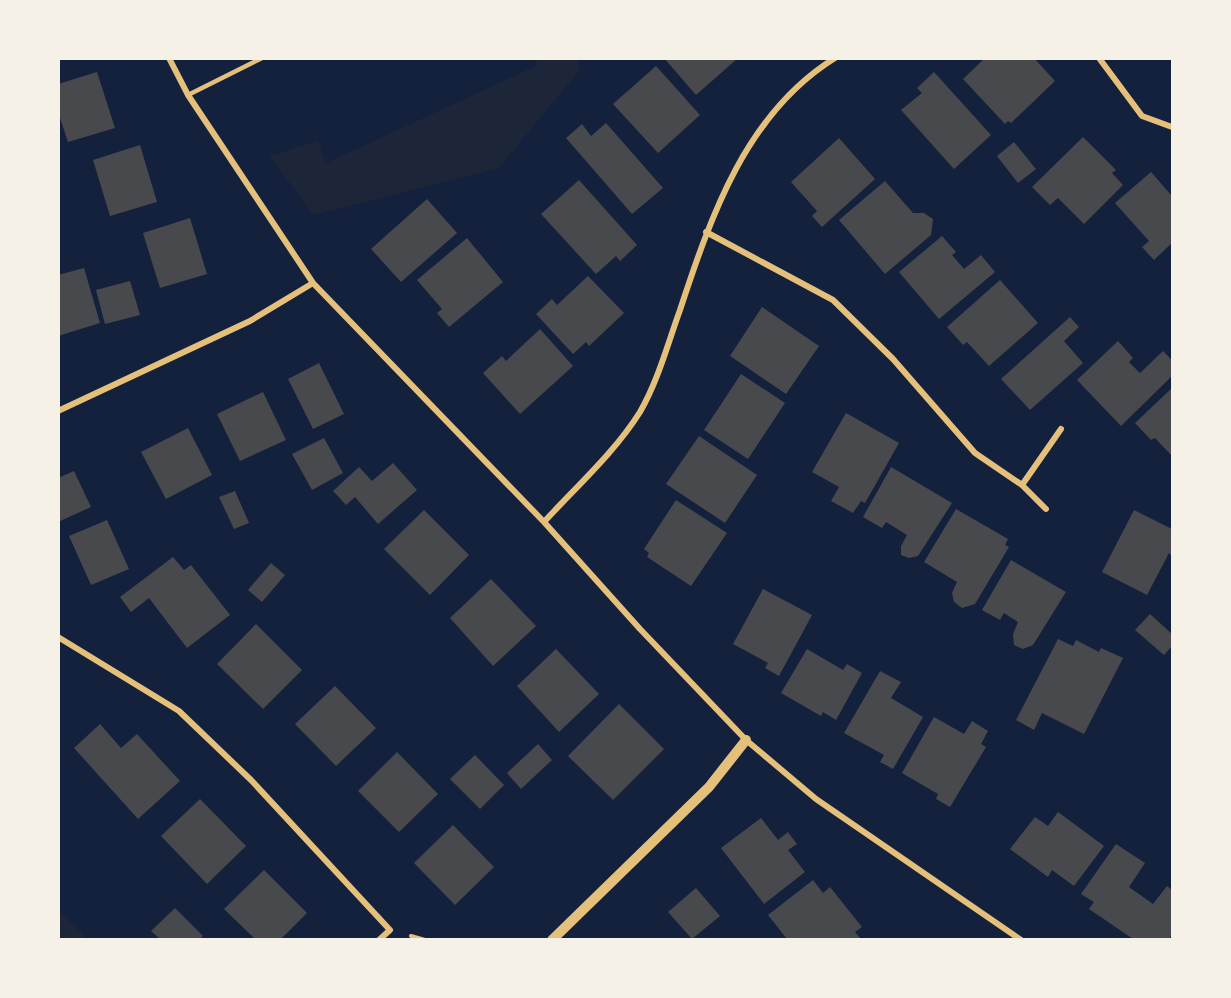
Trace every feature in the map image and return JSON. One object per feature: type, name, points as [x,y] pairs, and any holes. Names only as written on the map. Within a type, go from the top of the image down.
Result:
[{"type":"street","points":[[169,58],[188,95],[313,283],[544,522],[640,629],[746,740],[816,799],[1021,939]]},
{"type":"street","points":[[544,522],[600,461],[640,412],[665,354],[706,232],[744,154],[788,95],[835,58]]},
{"type":"street","points":[[1099,58],[1142,116],[1173,127]]},
{"type":"street","points":[[706,232],[833,300],[893,359],[975,453],[1022,485],[1046,509]]},
{"type":"street","points":[[58,411],[250,321],[313,283]]},
{"type":"street","points":[[1022,485],[1061,429]]},
{"type":"street","points":[[58,637],[179,711],[251,780],[390,930],[379,939]]},
{"type":"street","points":[[552,939],[709,788],[746,740]]},
{"type":"lane","points":[[188,95],[262,58]]},
{"type":"shaded area","points":[[535,59],[577,59],[580,70],[499,168],[314,215],[269,156],[318,141],[326,163],[538,65]]},
{"type":"shaded area","points":[[59,910],[87,939],[59,939]]},
{"type":"building","points":[[664,58],[738,58],[696,95]]},
{"type":"building","points":[[985,58],[1034,58],[1055,81],[1011,123],[1008,121],[1005,124],[963,79]]},
{"type":"building","points":[[656,66],[700,115],[658,153],[613,104]]},
{"type":"building","points":[[97,72],[115,128],[68,142],[58,112],[58,84]]},
{"type":"building","points":[[934,72],[991,135],[954,169],[901,110],[922,93],[917,88]]},
{"type":"building","points":[[606,123],[663,188],[632,214],[566,138],[582,124],[591,136]]},
{"type":"building","points":[[1083,137],[1116,170],[1112,173],[1123,185],[1084,224],[1058,198],[1050,205],[1032,187]]},
{"type":"building","points":[[839,138],[875,179],[822,227],[812,216],[817,211],[791,182]]},
{"type":"building","points":[[1014,142],[1036,169],[1018,183],[997,156]]},
{"type":"building","points":[[140,145],[157,202],[110,216],[93,160]]},
{"type":"building","points":[[1151,172],[1172,196],[1172,243],[1154,260],[1142,247],[1149,241],[1115,203]]},
{"type":"building","points":[[579,180],[637,245],[620,261],[616,256],[596,274],[541,214]]},
{"type":"building","points":[[885,181],[913,213],[924,213],[933,219],[931,235],[885,274],[839,220]]},
{"type":"building","points":[[427,199],[457,233],[401,282],[371,249]]},
{"type":"building","points":[[190,218],[207,274],[160,288],[143,233]]},
{"type":"building","points":[[942,236],[956,252],[952,255],[964,269],[981,255],[995,272],[939,319],[899,272]]},
{"type":"building","points":[[467,238],[503,282],[449,327],[437,313],[442,309],[417,280]]},
{"type":"building","points":[[84,268],[100,323],[58,336],[58,275]]},
{"type":"building","points":[[588,276],[624,313],[589,346],[586,342],[573,354],[536,314],[552,299],[557,305]]},
{"type":"building","points":[[1000,280],[1038,323],[989,366],[967,342],[963,345],[947,327]]},
{"type":"building","points":[[130,281],[140,315],[105,324],[96,290]]},
{"type":"building","points":[[762,307],[819,346],[786,394],[730,356]]},
{"type":"building","points":[[1070,317],[1079,327],[1064,341],[1083,363],[1030,410],[1001,379]]},
{"type":"building","points":[[540,329],[573,366],[520,414],[483,373],[502,356],[506,361]]},
{"type":"building","points":[[1118,341],[1133,358],[1129,362],[1140,373],[1163,351],[1172,360],[1172,376],[1121,426],[1077,380]]},
{"type":"building","points":[[319,363],[344,414],[313,429],[288,379]]},
{"type":"building","points":[[741,374],[785,403],[748,459],[704,430]]},
{"type":"building","points":[[1172,388],[1172,456],[1155,438],[1151,440],[1135,423]]},
{"type":"building","points":[[263,392],[286,440],[240,461],[217,414]]},
{"type":"building","points":[[846,413],[899,443],[865,503],[861,501],[853,513],[831,501],[839,487],[812,472]]},
{"type":"building","points":[[188,428],[212,475],[166,499],[141,452]]},
{"type":"building","points":[[699,436],[757,475],[725,523],[666,484]]},
{"type":"building","points":[[324,438],[343,473],[312,490],[292,454]]},
{"type":"building","points":[[393,463],[417,490],[378,524],[355,497],[346,505],[333,491],[359,467],[372,481]]},
{"type":"building","points":[[891,467],[952,503],[918,556],[909,558],[901,555],[901,546],[907,535],[886,522],[882,528],[863,517]]},
{"type":"building","points":[[74,471],[91,507],[58,522],[58,478]]},
{"type":"building","points":[[235,491],[249,523],[234,529],[219,497]]},
{"type":"building","points":[[676,500],[727,533],[691,586],[647,557],[649,553],[644,549]]},
{"type":"building","points":[[956,509],[1008,539],[1005,545],[1009,547],[975,604],[962,608],[954,602],[952,593],[957,582],[924,562]]},
{"type":"building","points":[[424,510],[469,555],[430,595],[384,549]]},
{"type":"building","points":[[1134,510],[1172,529],[1172,556],[1169,553],[1147,595],[1102,572]]},
{"type":"building","points":[[107,520],[129,569],[91,585],[69,536]]},
{"type":"building","points":[[173,557],[184,570],[191,565],[230,615],[187,648],[149,598],[131,612],[120,597]]},
{"type":"building","points":[[1011,560],[1066,592],[1033,645],[1023,649],[1014,645],[1013,634],[1018,622],[1004,613],[1000,620],[982,610]]},
{"type":"building","points":[[271,563],[285,575],[262,602],[248,590]]},
{"type":"building","points":[[491,579],[536,626],[493,666],[450,618]]},
{"type":"building","points":[[763,589],[812,615],[779,676],[765,668],[768,663],[733,644]]},
{"type":"building","points":[[1150,614],[1172,634],[1172,646],[1164,655],[1135,630]]},
{"type":"building","points":[[256,624],[302,670],[263,709],[217,664]]},
{"type":"building","points":[[1058,639],[1073,646],[1076,640],[1099,652],[1101,648],[1123,658],[1084,734],[1042,713],[1034,730],[1016,720]]},
{"type":"building","points":[[556,649],[599,694],[559,732],[517,686]]},
{"type":"building","points":[[807,649],[843,670],[847,664],[862,673],[836,720],[823,712],[821,716],[781,693]]},
{"type":"building","points":[[880,671],[901,682],[891,698],[923,717],[893,769],[880,762],[884,755],[844,733]]},
{"type":"building","points":[[335,686],[376,728],[336,766],[295,724]]},
{"type":"building","points":[[619,704],[664,749],[613,800],[568,756]]},
{"type":"building","points":[[934,717],[964,734],[972,721],[988,731],[981,744],[986,747],[950,807],[936,799],[938,794],[902,773]]},
{"type":"building","points":[[100,724],[121,748],[137,734],[180,781],[138,819],[74,748]]},
{"type":"building","points":[[538,744],[552,760],[521,789],[507,773]]},
{"type":"building","points":[[397,752],[438,794],[399,832],[358,791]]},
{"type":"building","points":[[475,755],[504,785],[480,809],[450,779]]},
{"type":"building","points":[[200,799],[246,846],[207,884],[161,836]]},
{"type":"building","points":[[1058,812],[1104,846],[1074,886],[1052,870],[1048,877],[1010,849],[1035,817],[1048,826]]},
{"type":"building","points":[[761,818],[778,840],[788,832],[797,844],[788,850],[805,872],[764,904],[721,848]]},
{"type":"building","points":[[453,825],[494,867],[455,905],[414,863]]},
{"type":"building","points":[[1116,844],[1145,863],[1129,887],[1153,904],[1167,886],[1172,890],[1172,935],[1169,939],[1133,939],[1089,909],[1094,902],[1081,894]]},
{"type":"building","points":[[264,870],[307,913],[281,939],[255,939],[224,909]]},
{"type":"building","points":[[813,880],[823,893],[830,887],[862,927],[855,932],[861,939],[787,939],[768,915]]},
{"type":"building","points":[[696,888],[720,916],[692,939],[668,912]]},
{"type":"building","points":[[175,908],[203,936],[200,939],[160,939],[151,931]]}]
